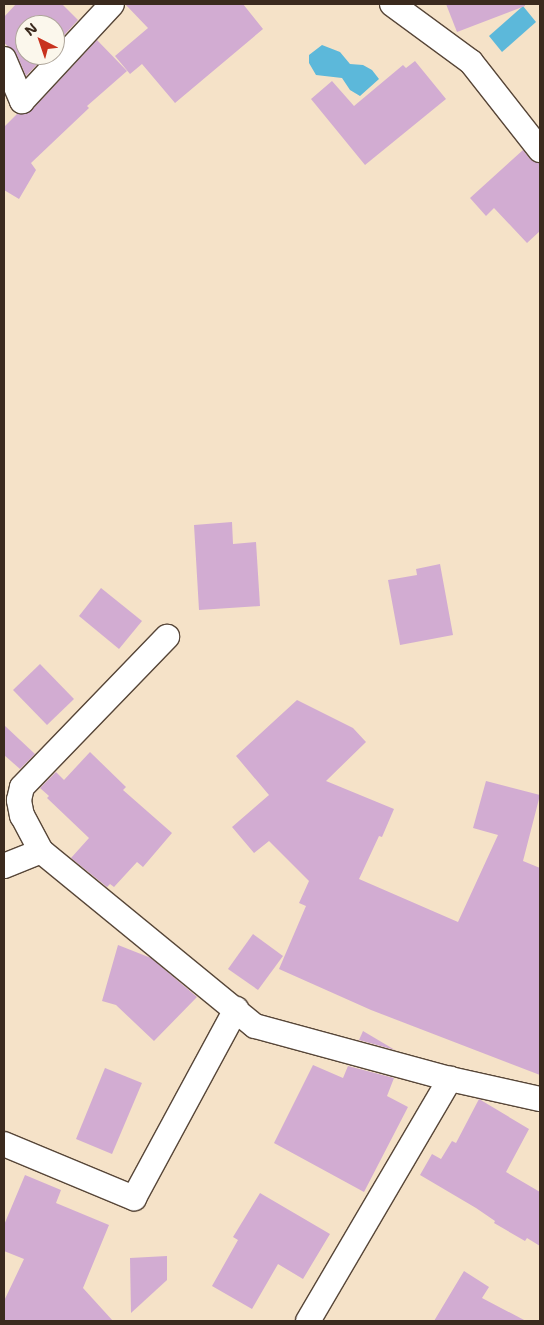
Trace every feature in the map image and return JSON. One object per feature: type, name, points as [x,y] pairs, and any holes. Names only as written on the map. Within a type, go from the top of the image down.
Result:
[{"type":"street","points":[[4,59],[22,101],[112,4]]},
{"type":"street","points":[[392,4],[471,62],[540,150]]},
{"type":"street","points":[[167,637],[22,787],[18,800],[22,816],[41,851],[255,1026],[450,1079],[540,1099]]},
{"type":"street","points":[[4,866],[41,851]]},
{"type":"street","points":[[4,1144],[134,1198],[236,1009]]},
{"type":"street","points":[[308,1321],[450,1079]]},
{"type":"water","points":[[523,6],[536,22],[502,52],[489,36]]},
{"type":"water","points":[[322,45],[340,52],[350,64],[363,65],[372,70],[379,79],[360,96],[350,90],[342,78],[316,75],[309,63],[309,55]]},
{"type":"building","points":[[16,4],[62,4],[78,20],[65,34],[65,15],[15,15],[15,52],[4,43],[4,17]]},
{"type":"building","points":[[125,4],[243,4],[263,29],[175,103],[142,64],[130,74],[115,56],[148,28]]},
{"type":"building","points":[[446,4],[525,4],[525,6],[457,32]]},
{"type":"building","points":[[97,40],[127,71],[87,106],[89,108],[31,163],[36,170],[19,199],[4,190],[4,127],[17,114],[26,114],[32,110]]},
{"type":"building","points":[[415,61],[446,99],[365,165],[311,99],[332,81],[354,106],[403,65],[406,68]]},
{"type":"building","points":[[21,65],[36,65],[26,76]]},
{"type":"building","points":[[523,150],[530,159],[540,163],[540,231],[527,243],[494,208],[486,216],[470,198]]},
{"type":"building","points":[[232,522],[233,544],[256,542],[260,606],[199,610],[194,525]]},
{"type":"building","points":[[440,564],[453,635],[400,645],[388,580],[417,575],[416,569]]},
{"type":"building","points":[[101,588],[142,621],[119,649],[79,616]]},
{"type":"building","points":[[40,664],[74,699],[47,725],[13,690]]},
{"type":"building","points":[[297,700],[353,728],[366,742],[326,781],[394,809],[382,837],[379,836],[359,879],[458,922],[498,835],[473,828],[486,781],[540,795],[523,861],[540,868],[540,1075],[371,1010],[279,969],[306,906],[299,903],[309,881],[269,841],[254,853],[232,827],[269,795],[236,756]]},
{"type":"building","points":[[4,725],[35,754],[20,769],[4,755]]},
{"type":"building","points":[[90,752],[126,787],[123,790],[172,833],[143,867],[137,862],[114,887],[110,884],[107,887],[71,858],[89,838],[47,798],[49,796],[40,788],[56,772],[64,780]]},
{"type":"building","points":[[253,934],[283,956],[258,990],[228,969]]},
{"type":"building","points":[[118,945],[151,958],[197,997],[154,1041],[116,1005],[102,1001]]},
{"type":"building","points":[[363,1031],[395,1050],[359,1040]]},
{"type":"building","points":[[313,1065],[343,1078],[348,1066],[394,1078],[387,1096],[408,1107],[364,1192],[274,1143]]},
{"type":"building","points":[[105,1068],[142,1083],[112,1154],[76,1139]]},
{"type":"building","points":[[479,1099],[529,1129],[506,1172],[540,1192],[540,1246],[527,1238],[525,1241],[494,1223],[495,1221],[476,1208],[420,1175],[432,1154],[441,1159],[452,1141],[456,1143]]},
{"type":"building","points":[[25,1175],[61,1190],[56,1203],[109,1225],[83,1288],[113,1321],[4,1321],[4,1301],[24,1259],[4,1251],[4,1225]]},
{"type":"building","points":[[260,1193],[330,1234],[303,1279],[278,1264],[252,1309],[212,1286],[238,1240],[233,1237]]},
{"type":"building","points":[[167,1256],[167,1280],[131,1313],[130,1258]]},
{"type":"building","points":[[464,1271],[489,1287],[482,1298],[526,1321],[434,1321]]}]
